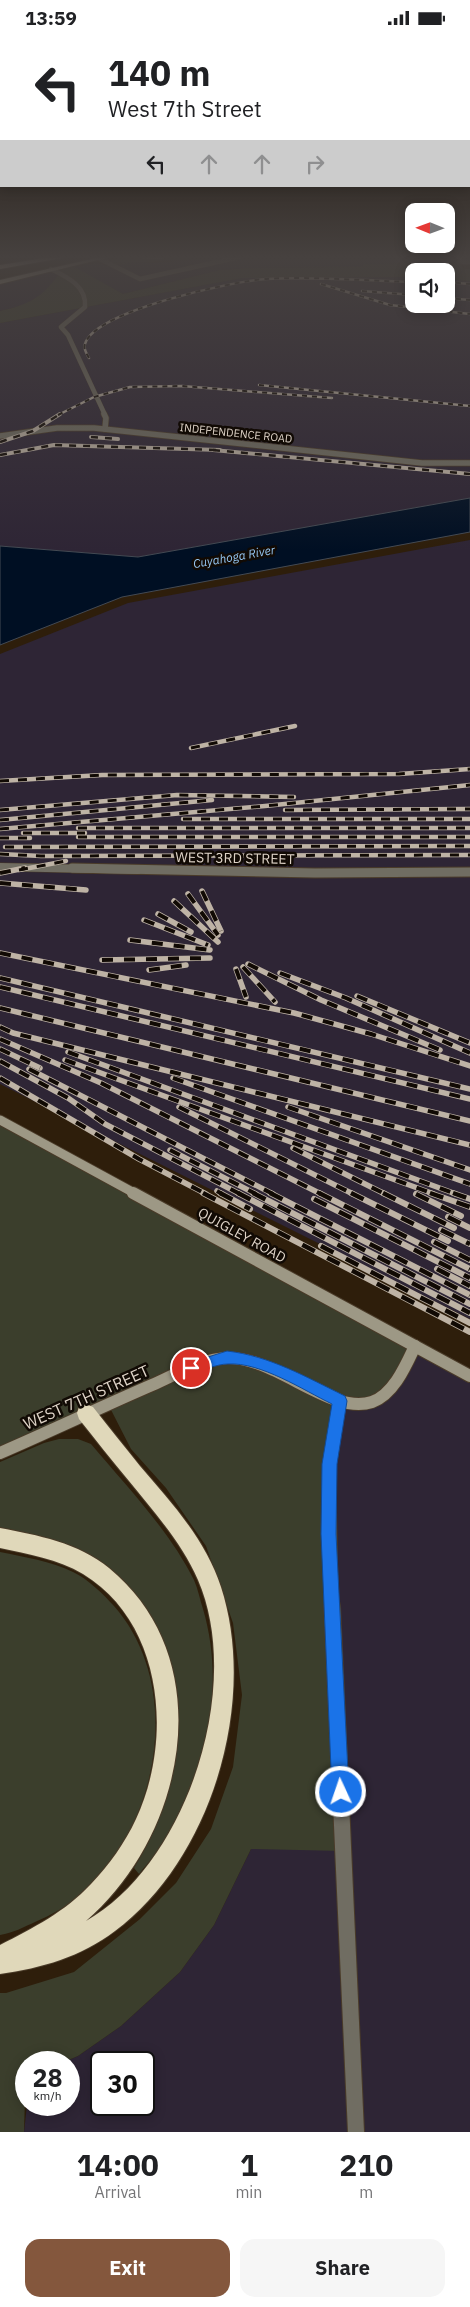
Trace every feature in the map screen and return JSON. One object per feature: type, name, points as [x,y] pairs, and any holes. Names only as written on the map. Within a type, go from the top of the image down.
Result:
[{"type":"highway","points":[[0,1960],[29,1958],[62,1949],[89,1935],[116,1915],[141,1891],[169,1857],[189,1819],[215,1755],[220,1727],[225,1694],[224,1652],[220,1617],[211,1587],[197,1556],[176,1523],[86,1413]]},
{"type":"highway","points":[[0,1538],[42,1547],[72,1557],[102,1575],[130,1602],[145,1627],[158,1656],[166,1687],[168,1721],[166,1751],[159,1789],[147,1823],[127,1855],[104,1886],[79,1912],[48,1933],[0,1960]]},
{"type":"street","points":[[77,355],[106,418],[105,429]]},
{"type":"street","name":"INDEPENDENCE ROAD","points":[[0,436],[57,429],[105,429],[422,463],[470,463]]},
{"type":"street","name":"WEST 3RD STREET","points":[[0,867],[315,873],[470,872]]},
{"type":"street","name":"QUIGLEY ROAD","points":[[0,1120],[470,1376]]},
{"type":"street","name":"WEST 7TH STREET","points":[[0,1453],[86,1413],[202,1364],[227,1357],[249,1359],[266,1365],[340,1401],[355,1405],[372,1402],[386,1392],[399,1377],[415,1346]]},
{"type":"street","points":[[340,1401],[330,1464],[329,1534],[356,2132]]},
{"type":"shaded area","points":[[0,355],[470,355],[470,498],[138,557],[0,546]]},
{"type":"shaded area","points":[[470,540],[470,1319],[0,1084],[0,654],[128,603]]},
{"type":"shaded area","points":[[415,1346],[470,1376],[470,2132],[24,2132],[26,2116],[80,2116],[80,2055],[121,2026],[180,1972],[214,1925],[251,1849],[329,1534],[340,1401]]},
{"type":"green space","points":[[0,1120],[415,1346],[399,1376],[372,1402],[340,1401],[329,1464],[343,1851],[251,1849],[214,1925],[180,1972],[121,2026],[80,2055],[80,2051],[15,2051],[15,2116],[24,2116],[24,2132],[0,2132],[0,1993],[6,1993],[74,1972],[140,1919],[176,1883],[211,1829],[233,1767],[242,1695],[233,1623],[206,1546],[166,1488],[131,1449],[108,1404],[0,1453]]},
{"type":"green space","points":[[59,1439],[78,1439],[91,1444],[160,1526],[194,1580],[209,1637],[212,1695],[209,1723],[195,1779],[168,1838],[139,1874],[134,1868],[149,1841],[161,1813],[176,1755],[178,1725],[176,1696],[169,1666],[158,1637],[141,1603],[0,1530],[0,1462],[44,1443]]},
{"type":"green space","points":[[0,1552],[65,1568],[95,1587],[110,1601],[136,1639],[150,1676],[155,1715],[153,1755],[144,1795],[129,1833],[108,1866],[81,1895],[65,1907],[23,1928],[0,1935]]},
{"type":"water","name":"Cuyahoga River","points":[[470,498],[470,532],[122,597],[0,645],[0,546],[138,557]]},
{"type":"railway","points":[[259,385],[470,406]]},
{"type":"railway","points":[[60,414],[94,397],[130,387],[182,386],[332,398]]},
{"type":"railway","points":[[0,442],[33,431],[60,414]]},
{"type":"railway","points":[[91,437],[118,439]]},
{"type":"railway","points":[[0,455],[54,445],[220,450]]},
{"type":"railway","points":[[213,450],[470,474]]},
{"type":"railway","points":[[191,748],[295,726]]},
{"type":"railway","points":[[0,781],[102,775],[399,774],[470,769]]},
{"type":"railway","points":[[0,829],[265,806],[470,785]]},
{"type":"railway","points":[[0,810],[177,795],[294,797]]},
{"type":"railway","points":[[0,820],[212,800]]},
{"type":"railway","points":[[285,810],[470,809]]},
{"type":"railway","points":[[183,819],[470,819]]},
{"type":"railway","points":[[78,828],[470,828]]},
{"type":"railway","points":[[23,833],[85,833]]},
{"type":"railway","points":[[78,837],[470,837]]},
{"type":"railway","points":[[0,838],[30,838]]},
{"type":"railway","points":[[5,847],[470,846]]},
{"type":"railway","points":[[0,854],[41,856],[470,855]]},
{"type":"railway","points":[[19,870],[66,861]]},
{"type":"railway","points":[[0,873],[25,868]]},
{"type":"railway","points":[[0,883],[86,890]]},
{"type":"railway","points":[[202,891],[221,931]]},
{"type":"railway","points":[[188,894],[218,935]]},
{"type":"railway","points":[[174,901],[218,942]]},
{"type":"railway","points":[[158,914],[191,932]]},
{"type":"railway","points":[[144,920],[208,945]]},
{"type":"railway","points":[[130,940],[210,950]]},
{"type":"railway","points":[[0,953],[294,1013],[371,1034],[470,1066]]},
{"type":"railway","points":[[102,960],[210,958]]},
{"type":"railway","points":[[248,964],[321,1000],[440,1050]]},
{"type":"railway","points":[[149,970],[186,965]]},
{"type":"railway","points":[[243,967],[275,1002]]},
{"type":"railway","points":[[236,969],[246,997]]},
{"type":"railway","points":[[280,973],[346,998],[470,1053]]},
{"type":"railway","points":[[0,978],[470,1089]]},
{"type":"railway","points":[[0,987],[470,1099]]},
{"type":"railway","points":[[357,996],[470,1043]]},
{"type":"railway","points":[[0,1008],[470,1121]]},
{"type":"railway","points":[[0,1027],[13,1033],[470,1145]]},
{"type":"railway","points":[[0,1039],[101,1083],[321,1194]]},
{"type":"railway","points":[[0,1049],[40,1068]]},
{"type":"railway","points":[[68,1052],[456,1194]]},
{"type":"railway","points":[[65,1060],[434,1194]]},
{"type":"railway","points":[[0,1061],[68,1098],[105,1124],[240,1194]]},
{"type":"railway","points":[[29,1069],[273,1194]]},
{"type":"railway","points":[[0,1078],[139,1159],[206,1194]]},
{"type":"railway","points":[[173,1078],[470,1184]]},
{"type":"railway","points":[[179,1107],[351,1193]]},
{"type":"railway","points":[[288,1107],[470,1170]]},
{"type":"railway","points":[[293,1148],[383,1193]]},
{"type":"railway","points":[[170,1150],[256,1194]]},
{"type":"railway","points":[[217,1191],[222,1194]]},
{"type":"railway","points":[[203,1193],[470,1332]]},
{"type":"railway","points":[[220,1193],[250,1209]]},
{"type":"railway","points":[[238,1193],[470,1313]]},
{"type":"railway","points":[[253,1193],[470,1304]]},
{"type":"railway","points":[[270,1193],[470,1295]]},
{"type":"railway","points":[[319,1193],[470,1269]]},
{"type":"railway","points":[[351,1193],[448,1241]]},
{"type":"railway","points":[[383,1193],[454,1228]]},
{"type":"railway","points":[[430,1193],[470,1207]]},
{"type":"railway","points":[[453,1193],[470,1199]]},
{"type":"railway","points":[[416,1194],[461,1216]]},
{"type":"railway","points":[[314,1199],[470,1278]]},
{"type":"railway","points":[[448,1217],[470,1228]]},
{"type":"railway","points":[[441,1230],[470,1244]]},
{"type":"railway","points":[[434,1242],[470,1260]]},
{"type":"railway","points":[[321,1246],[470,1323]]},
{"type":"railway","points":[[437,1269],[470,1286]]},
{"type":"route","points":[[191,1368],[227,1357],[249,1359],[266,1365],[340,1401],[330,1464],[329,1534],[341,1792]]}]
